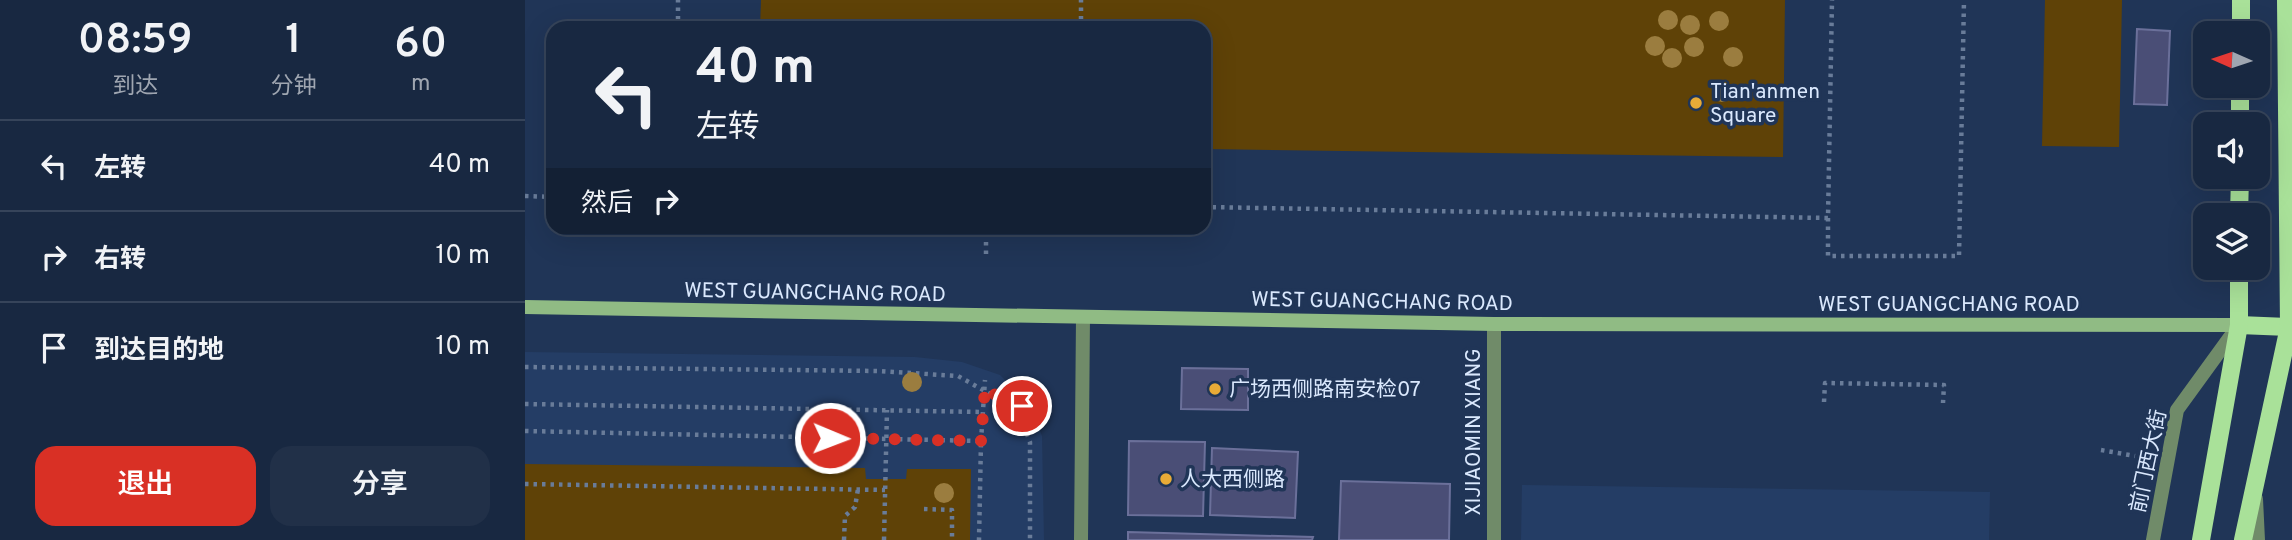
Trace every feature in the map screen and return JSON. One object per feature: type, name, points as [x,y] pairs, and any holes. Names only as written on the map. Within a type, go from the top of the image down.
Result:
[{"type":"main road","points":[[2241,0],[2241,21]]},
{"type":"main road","points":[[2243,540],[2290,327],[2287,0]]},
{"type":"main road","points":[[2201,540],[2238,325],[2239,280]]},
{"type":"main road","name":"WEST GUANGCHANG ROAD","points":[[525,307],[1494,324],[2238,325]]},
{"type":"main road","points":[[2238,325],[2290,327]]},
{"type":"street","points":[[1081,540],[1083,317]]},
{"type":"street","name":"XIJIAOMIN XIANG","points":[[1494,324],[1495,540]]},
{"type":"street","name":"前门西大街","points":[[2153,540],[2177,410],[2238,325]]},
{"type":"street","points":[[2256,476],[2257,540]]},
{"type":"path","points":[[678,0],[678,21]]},
{"type":"path","points":[[1081,0],[1081,21]]},
{"type":"path","points":[[1832,0],[1828,256],[1959,257],[1964,0]]},
{"type":"path","points":[[525,196],[546,197]]},
{"type":"path","points":[[1211,207],[1828,218]]},
{"type":"path","points":[[986,235],[986,254]]},
{"type":"path","points":[[525,367],[879,371],[958,376],[985,388],[1017,409],[1030,442],[1030,540]]},
{"type":"path","points":[[979,540],[985,380]]},
{"type":"path","points":[[1824,402],[1825,383],[1944,385],[1944,403]]},
{"type":"path","points":[[1017,409],[1033,398]]},
{"type":"path","points":[[525,404],[983,412]]},
{"type":"path","points":[[884,540],[887,410]]},
{"type":"path","points":[[525,431],[981,441]]},
{"type":"path","points":[[2101,450],[2135,456]]},
{"type":"path","points":[[525,484],[885,490]]},
{"type":"path","points":[[844,540],[845,516],[855,507],[858,489]]},
{"type":"path","points":[[924,509],[952,510],[952,540]]},
{"type":"shaded area","points":[[761,0],[1785,0],[1783,157],[1211,149],[1211,21],[760,21]]},
{"type":"shaded area","points":[[2045,0],[2122,0],[2119,147],[2042,146]]},
{"type":"shaded area","points":[[525,352],[915,357],[962,362],[1000,375],[1031,406],[1042,436],[1044,540],[525,540]]},
{"type":"shaded area","points":[[525,464],[865,468],[866,479],[906,479],[907,469],[971,469],[970,540],[525,540]]},
{"type":"shaded area","points":[[1522,485],[1990,492],[1989,540],[1521,540]]},
{"type":"building","points":[[2137,29],[2170,31],[2167,105],[2134,104]]},
{"type":"building","name":"广场西侧路南安检07","points":[[1182,368],[1248,369],[1248,410],[1181,409]]},
{"type":"building","name":"人大西侧路","points":[[1129,441],[1205,442],[1203,516],[1128,515]]},
{"type":"building","points":[[1212,448],[1298,452],[1295,518],[1210,515]]},
{"type":"building","points":[[1341,481],[1450,484],[1449,540],[1339,540]]},
{"type":"building","points":[[1128,532],[1313,537],[1312,540],[1128,540]]},
{"type":"place","name":"Tian'anmen Square","points":[[1696,103]]},
{"type":"place","name":"广场西侧路南安检07","points":[[1215,389]]},
{"type":"place","name":"人大西侧路","points":[[1166,479]]},
{"type":"route","points":[[830,438],[981,441],[985,388],[1017,409],[1022,406]]}]
